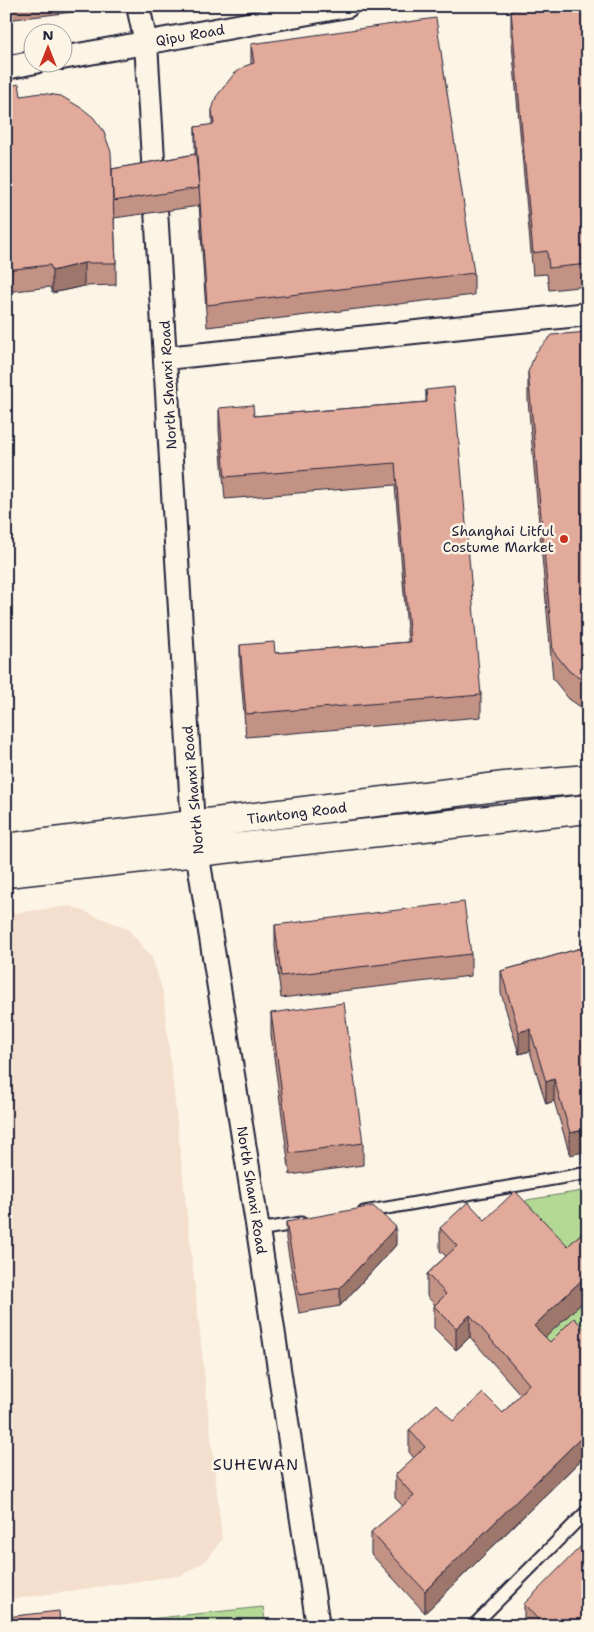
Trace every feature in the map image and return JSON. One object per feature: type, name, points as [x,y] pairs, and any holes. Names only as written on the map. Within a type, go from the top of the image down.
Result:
[{"type":"main road","name":"Tiantong Road","points":[[6,872],[505,786],[588,779]]},
{"type":"main road","name":"Tiantong Road","points":[[6,848],[195,839],[588,809]]},
{"type":"street","name":"North Shanxi Road","points":[[138,6],[146,43],[195,839],[258,1230],[318,1626]]},
{"type":"street","name":"Qipu Road","points":[[72,56],[347,6]]},
{"type":"street","points":[[6,68],[22,65]]},
{"type":"street","points":[[166,358],[588,314]]},
{"type":"lane","points":[[355,1213],[588,1173]]},
{"type":"lane","points":[[258,1230],[317,1220]]},
{"type":"lane","points":[[473,1626],[588,1510]]},
{"type":"shaded area","points":[[71,906],[128,929],[152,958],[163,992],[222,1539],[207,1560],[182,1575],[6,1600],[6,914]]},
{"type":"green space","points":[[588,1190],[588,1249],[568,1268],[515,1213],[527,1200]]},
{"type":"green space","points":[[588,1297],[588,1355],[534,1348]]},
{"type":"green space","points":[[263,1607],[266,1626],[91,1625]]},
{"type":"building","points":[[543,6],[588,6],[588,264],[549,268],[547,251],[533,253],[511,11]]},
{"type":"building","points":[[436,18],[474,273],[207,305],[195,127],[214,124],[212,110],[216,97],[234,74],[245,66],[254,63],[251,44]]},
{"type":"building","points":[[19,84],[21,96],[41,93],[61,96],[93,117],[103,130],[111,152],[116,263],[84,263],[52,271],[50,265],[6,270],[6,87]]},
{"type":"building","points":[[196,154],[199,188],[113,201],[112,169]]},
{"type":"building","name":"Shanghai Litful Costume Market","points":[[588,332],[588,684],[569,671],[553,651],[528,372],[536,352],[552,335]]},
{"type":"building","points":[[454,387],[481,695],[246,714],[240,645],[274,642],[275,653],[410,642],[395,463],[225,477],[219,408],[253,405],[254,416],[427,402],[426,390]]},
{"type":"building","points":[[464,902],[471,954],[281,976],[275,925]]},
{"type":"building","points":[[588,946],[588,1129],[570,1133],[554,1079],[546,1082],[530,1029],[519,1032],[501,971]]},
{"type":"building","points":[[344,1003],[363,1143],[290,1153],[271,1013]]},
{"type":"building","points":[[515,1191],[568,1246],[588,1227],[588,1274],[534,1326],[550,1342],[574,1318],[588,1333],[588,1431],[425,1591],[371,1532],[414,1496],[395,1475],[425,1447],[409,1430],[437,1404],[453,1421],[483,1393],[503,1413],[529,1384],[470,1315],[456,1328],[434,1306],[446,1294],[427,1274],[457,1246],[440,1228],[468,1202],[485,1220]]},
{"type":"building","points":[[373,1206],[396,1227],[340,1288],[299,1295],[286,1222]]},
{"type":"building","points":[[588,1539],[588,1626],[544,1626],[524,1604]]},
{"type":"building","points":[[59,1611],[60,1626],[6,1626],[6,1617]]},
{"type":"place","name":"Shanghai Litful Costume Market","points":[[564,539]]},
{"type":"district","name":"SUHEWAN","points":[[256,1464]]}]
